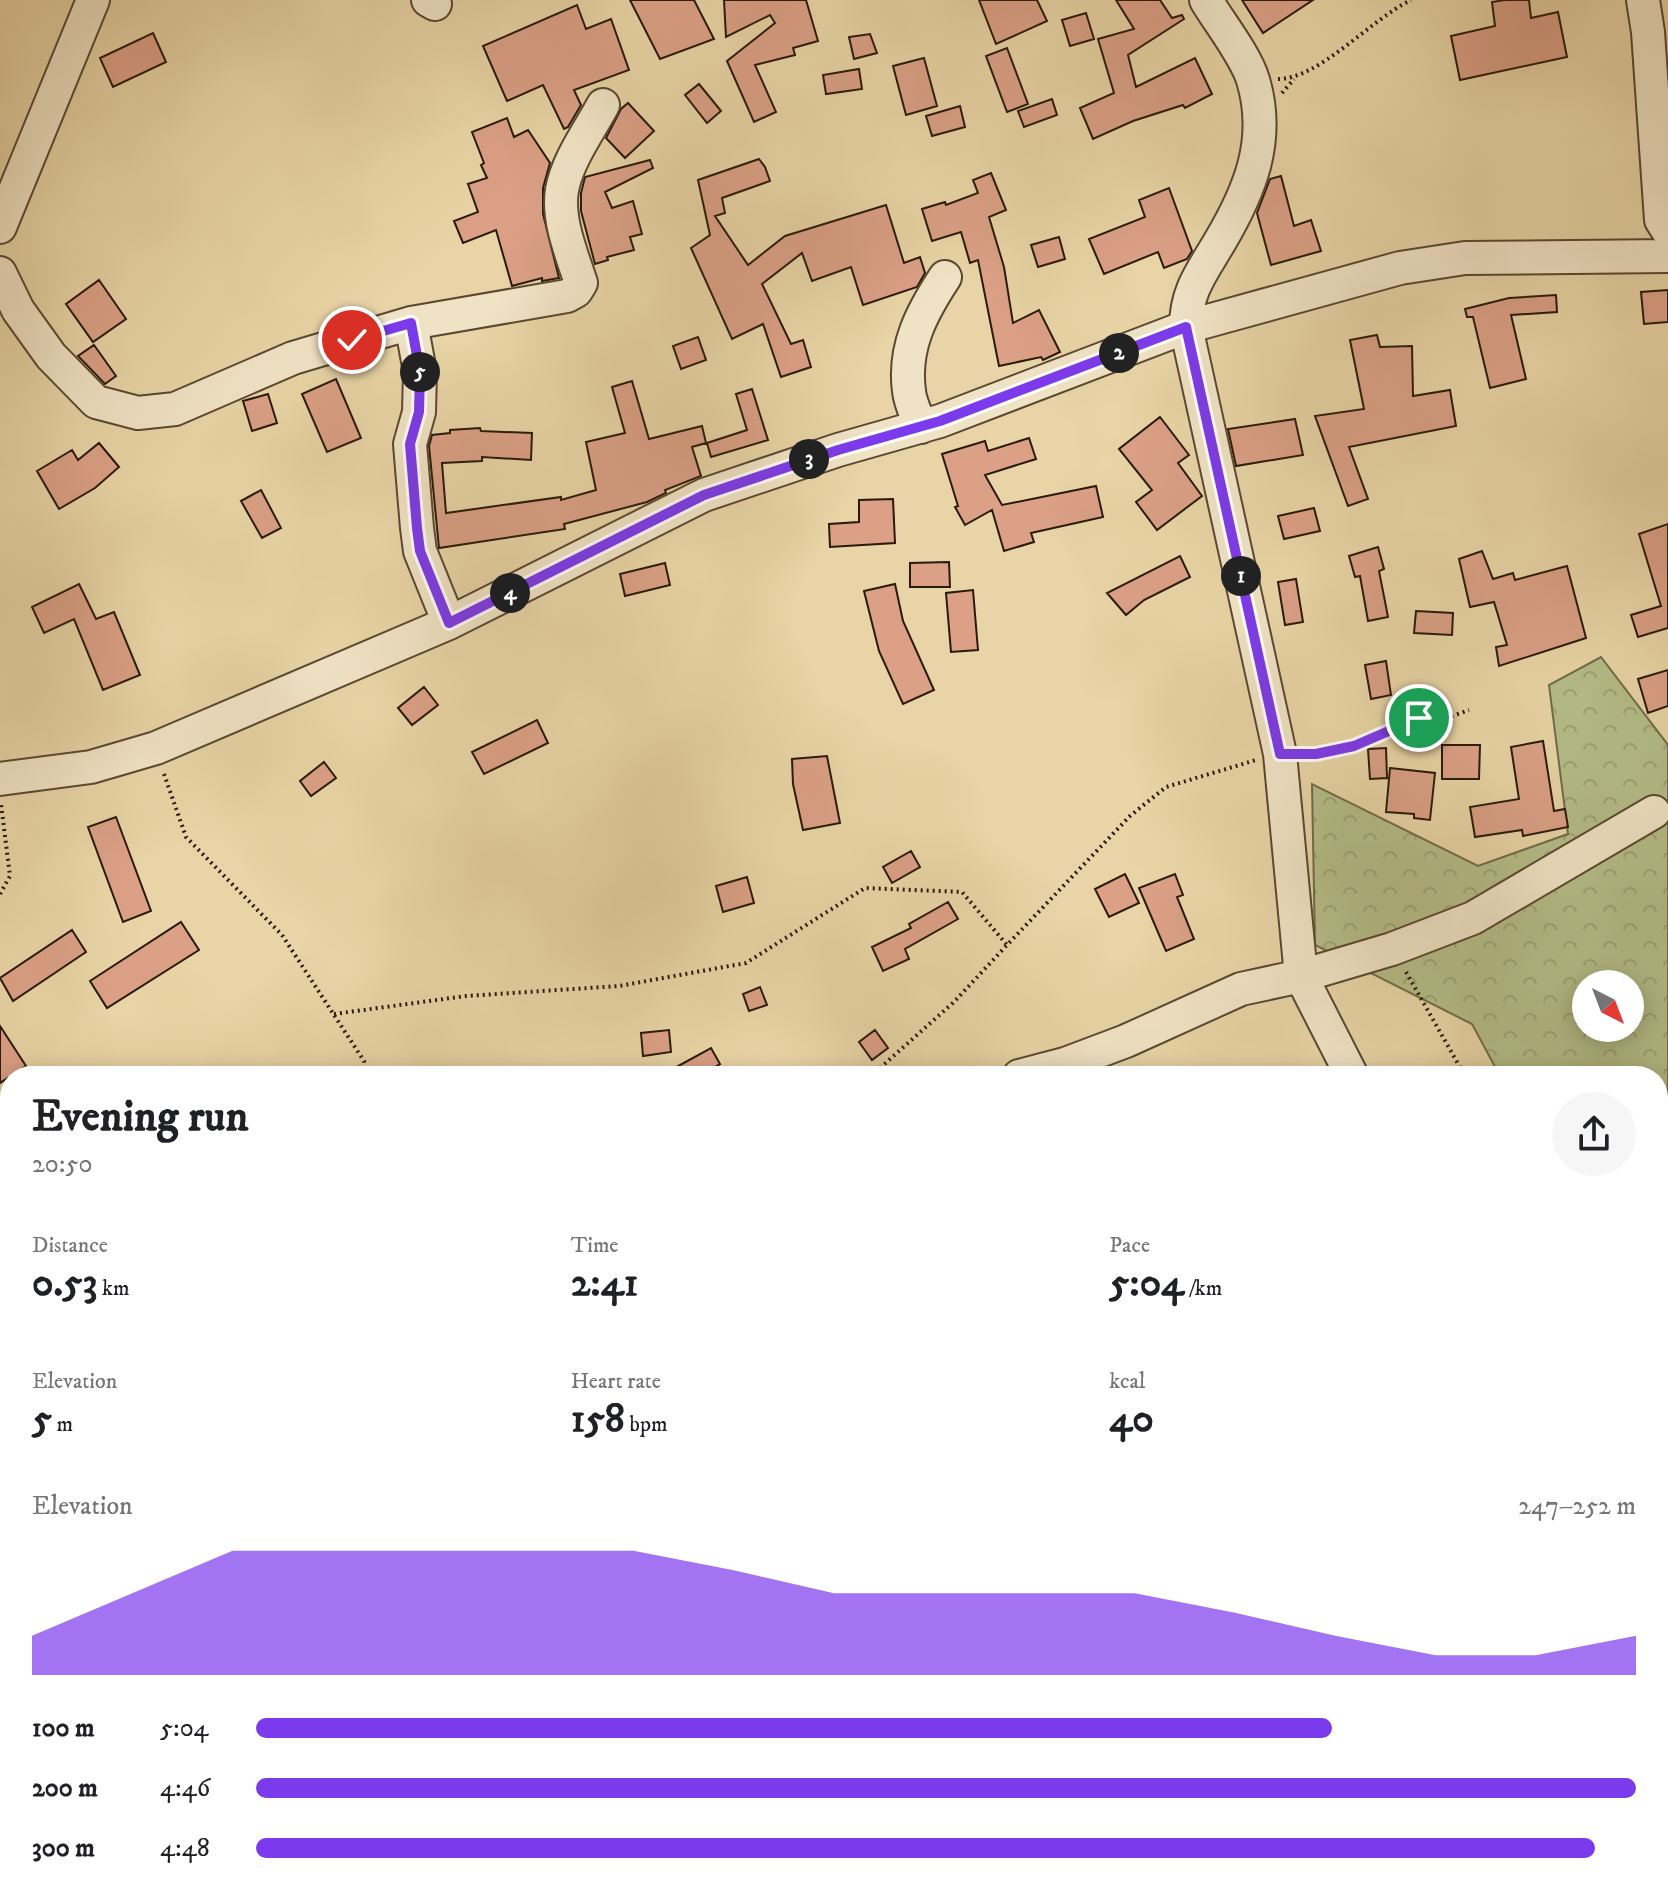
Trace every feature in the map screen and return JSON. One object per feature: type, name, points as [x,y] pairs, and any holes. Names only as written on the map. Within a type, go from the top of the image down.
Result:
[{"type":"street","points":[[0,227],[93,0]]},
{"type":"street","points":[[1206,0],[1253,78],[1259,121],[1259,153],[1243,198],[1190,291],[1186,327],[1280,754],[1301,976],[1347,1066]]},
{"type":"street","points":[[1628,257],[1664,226],[1643,0]]},
{"type":"street","points":[[0,273],[18,310],[51,356],[96,402],[138,413],[175,409],[293,358],[411,323],[567,296],[576,291],[581,283],[566,234],[561,193],[567,173],[603,105]]},
{"type":"street","points":[[0,779],[91,767],[156,748],[449,623],[704,495],[838,450],[921,427],[1186,327],[1400,268],[1465,258],[1668,256]]},
{"type":"street","points":[[921,427],[909,392],[909,355],[922,312],[945,277]]},
{"type":"street","points":[[411,323],[420,372],[419,412],[410,444],[417,528],[420,551],[449,623]]},
{"type":"street","points":[[1057,1066],[1126,1041],[1241,989],[1301,976],[1392,949],[1473,918],[1654,812]]},
{"type":"path","points":[[1253,78],[1294,79],[1317,67],[1357,35],[1411,0]]},
{"type":"path","points":[[882,1066],[954,1002],[1130,816],[1166,787],[1280,754],[1316,754],[1354,746],[1419,718],[1433,723],[1469,710]]},
{"type":"path","points":[[156,748],[186,837],[282,935],[365,1066]]},
{"type":"path","points":[[0,793],[10,876],[0,894]]},
{"type":"path","points":[[334,1014],[466,996],[619,986],[746,963],[865,888],[962,892],[1007,945]]},
{"type":"path","points":[[1392,949],[1459,1066]]},
{"type":"green space","points":[[1601,657],[1668,745],[1668,1066],[1495,1066],[1472,1024],[1315,945],[1312,784],[1478,866],[1568,834],[1549,685]]},
{"type":"building","points":[[630,0],[694,0],[714,39],[660,59]]},
{"type":"building","points":[[724,0],[806,0],[818,41],[793,48],[795,55],[755,65],[776,112],[754,122],[727,61],[775,23],[770,15],[726,37]]},
{"type":"building","points":[[979,0],[1037,0],[1047,21],[996,44]]},
{"type":"building","points":[[1116,0],[1160,0],[1172,18],[1182,15],[1184,19],[1128,55],[1136,87],[1195,58],[1212,94],[1185,108],[1183,105],[1133,121],[1093,139],[1080,108],[1114,93],[1098,39],[1134,29]]},
{"type":"building","points":[[1242,0],[1313,0],[1263,33]]},
{"type":"building","points":[[1529,0],[1531,18],[1558,12],[1567,57],[1460,80],[1451,36],[1495,26],[1492,2]]},
{"type":"building","points":[[577,5],[586,29],[611,19],[629,70],[574,90],[581,105],[564,129],[543,85],[507,101],[483,46]]},
{"type":"building","points":[[1086,13],[1094,39],[1070,46],[1062,20]]},
{"type":"building","points":[[153,33],[166,62],[113,87],[100,58]]},
{"type":"building","points":[[870,34],[877,53],[854,59],[849,37]]},
{"type":"building","points":[[1007,48],[1028,104],[1007,112],[986,56]]},
{"type":"building","points":[[924,58],[937,106],[906,115],[893,66]]},
{"type":"building","points":[[859,69],[862,89],[826,94],[823,75]]},
{"type":"building","points":[[699,84],[721,111],[707,123],[685,95]]},
{"type":"building","points":[[1052,99],[1057,115],[1024,127],[1018,111]]},
{"type":"building","points":[[628,103],[654,131],[625,158],[606,138],[621,109]]},
{"type":"building","points":[[960,106],[965,127],[932,136],[926,116]]},
{"type":"building","points":[[507,118],[514,137],[528,130],[550,163],[543,188],[543,214],[559,278],[542,281],[542,278],[512,286],[496,230],[463,243],[454,221],[478,212],[468,184],[487,178],[472,132]]},
{"type":"building","points":[[759,159],[770,181],[722,198],[725,213],[715,216],[748,265],[785,236],[886,205],[904,263],[920,257],[925,273],[917,287],[863,305],[851,267],[812,281],[802,253],[762,284],[791,344],[803,340],[811,367],[781,377],[763,324],[732,339],[691,248],[710,235],[698,180]]},
{"type":"building","points":[[650,160],[653,168],[605,192],[612,208],[633,201],[642,234],[630,237],[634,250],[607,257],[608,260],[595,264],[581,211],[585,177]]},
{"type":"building","points":[[991,173],[1006,210],[989,217],[1004,267],[1013,323],[1039,310],[1060,352],[1043,360],[1041,357],[999,366],[978,260],[970,263],[961,232],[932,241],[922,209],[945,202],[946,205],[978,193],[973,180]]},
{"type":"building","points":[[1281,176],[1294,226],[1311,220],[1321,251],[1271,265],[1257,213],[1270,179]]},
{"type":"building","points":[[1169,188],[1192,251],[1187,259],[1164,268],[1158,252],[1104,274],[1089,239],[1145,217],[1139,200]]},
{"type":"building","points":[[1059,237],[1065,259],[1038,267],[1031,245]]},
{"type":"building","points":[[99,280],[126,319],[93,342],[66,304]]},
{"type":"building","points":[[1668,290],[1668,322],[1644,324],[1641,292]]},
{"type":"building","points":[[1556,295],[1557,312],[1511,315],[1526,379],[1490,388],[1473,317],[1467,317],[1465,309],[1509,298]]},
{"type":"building","points":[[1377,335],[1380,347],[1412,346],[1413,396],[1450,390],[1456,426],[1349,447],[1368,499],[1348,506],[1315,416],[1364,409],[1350,340]]},
{"type":"building","points":[[698,337],[706,360],[681,369],[673,346]]},
{"type":"building","points":[[94,345],[116,376],[105,384],[78,356]]},
{"type":"building","points":[[336,379],[361,438],[327,452],[302,394]]},
{"type":"building","points":[[632,381],[649,439],[702,426],[706,443],[692,447],[701,476],[665,490],[666,493],[647,502],[564,524],[565,529],[439,548],[429,446],[432,435],[480,428],[481,431],[532,433],[531,460],[482,457],[482,461],[442,463],[446,513],[561,497],[561,500],[596,490],[586,442],[625,433],[612,387]]},
{"type":"building","points":[[752,389],[768,440],[711,457],[707,443],[747,430],[736,394]]},
{"type":"building","points":[[268,394],[277,423],[252,431],[243,401]]},
{"type":"building","points":[[1160,417],[1189,455],[1178,463],[1202,496],[1157,530],[1136,502],[1152,490],[1119,449]]},
{"type":"building","points":[[1295,419],[1303,455],[1236,466],[1228,429]]},
{"type":"building","points":[[1029,438],[1036,459],[985,475],[1002,505],[1096,486],[1103,517],[1031,533],[1034,542],[1004,551],[992,510],[965,525],[955,507],[958,506],[942,454],[985,441],[988,451]]},
{"type":"building","points":[[99,443],[119,467],[95,488],[59,509],[37,471],[72,450],[78,460]]},
{"type":"building","points":[[261,490],[281,528],[262,538],[241,501]]},
{"type":"building","points":[[893,499],[895,543],[830,547],[829,524],[859,522],[859,500]]},
{"type":"building","points":[[1314,508],[1320,531],[1284,539],[1278,516]]},
{"type":"building","points":[[1668,524],[1668,628],[1638,637],[1631,615],[1661,606],[1639,534]]},
{"type":"building","points":[[1378,547],[1384,569],[1379,571],[1388,617],[1368,621],[1360,576],[1355,577],[1349,556]]},
{"type":"building","points":[[1482,551],[1493,579],[1513,573],[1515,580],[1567,566],[1586,638],[1499,666],[1496,647],[1507,645],[1494,602],[1470,607],[1459,559]]},
{"type":"building","points":[[1180,556],[1190,577],[1144,600],[1126,615],[1107,593]]},
{"type":"building","points":[[949,562],[950,587],[910,587],[910,563]]},
{"type":"building","points":[[665,563],[670,585],[625,596],[620,574]]},
{"type":"building","points":[[1296,579],[1303,622],[1285,625],[1278,582]]},
{"type":"building","points":[[79,584],[96,619],[114,612],[140,675],[103,690],[74,619],[44,633],[32,607]]},
{"type":"building","points":[[895,584],[903,621],[934,690],[903,704],[879,651],[864,591]]},
{"type":"building","points":[[973,590],[978,650],[951,652],[946,593]]},
{"type":"building","points":[[1416,611],[1453,613],[1452,635],[1414,633]]},
{"type":"building","points":[[1386,661],[1391,695],[1371,699],[1365,665]]},
{"type":"building","points":[[1668,670],[1668,706],[1648,713],[1638,679]]},
{"type":"building","points":[[424,687],[438,705],[412,725],[398,708]]},
{"type":"building","points":[[537,720],[548,743],[484,774],[472,752]]},
{"type":"building","points":[[1543,741],[1554,811],[1565,809],[1568,827],[1523,836],[1522,830],[1475,837],[1470,807],[1519,799],[1511,747]]},
{"type":"building","points":[[1442,745],[1480,745],[1479,779],[1442,779]]},
{"type":"building","points":[[1386,748],[1387,778],[1370,779],[1368,749]]},
{"type":"building","points":[[827,756],[840,823],[803,830],[793,784],[792,759]]},
{"type":"building","points":[[324,762],[336,778],[311,796],[300,781]]},
{"type":"building","points":[[1390,768],[1435,773],[1430,820],[1414,818],[1414,814],[1386,812]]},
{"type":"building","points":[[116,817],[151,911],[123,922],[88,827]]},
{"type":"building","points":[[911,851],[920,867],[892,883],[883,867]]},
{"type":"building","points":[[1125,874],[1139,903],[1109,917],[1095,889]]},
{"type":"building","points":[[1175,874],[1183,895],[1177,897],[1194,939],[1166,951],[1139,888]]},
{"type":"building","points":[[747,877],[754,903],[723,912],[716,886]]},
{"type":"building","points":[[948,902],[958,919],[905,949],[909,959],[883,971],[872,947],[911,928],[909,924]]},
{"type":"building","points":[[181,922],[199,950],[107,1008],[90,981]]},
{"type":"building","points":[[72,930],[86,952],[13,1001],[0,978]]},
{"type":"building","points":[[760,987],[767,1005],[749,1011],[743,994]]},
{"type":"building","points":[[0,1026],[26,1066],[0,1066]]},
{"type":"building","points":[[669,1030],[671,1052],[643,1056],[641,1033]]},
{"type":"building","points":[[875,1030],[888,1048],[872,1060],[859,1042]]},
{"type":"building","points":[[711,1048],[720,1064],[716,1066],[678,1066]]},
{"type":"route","points":[[352,340],[411,323],[420,372],[419,412],[410,444],[417,528],[420,551],[449,623],[704,495],[838,450],[940,421],[1186,327],[1280,754],[1316,754],[1354,746],[1419,718]]}]
